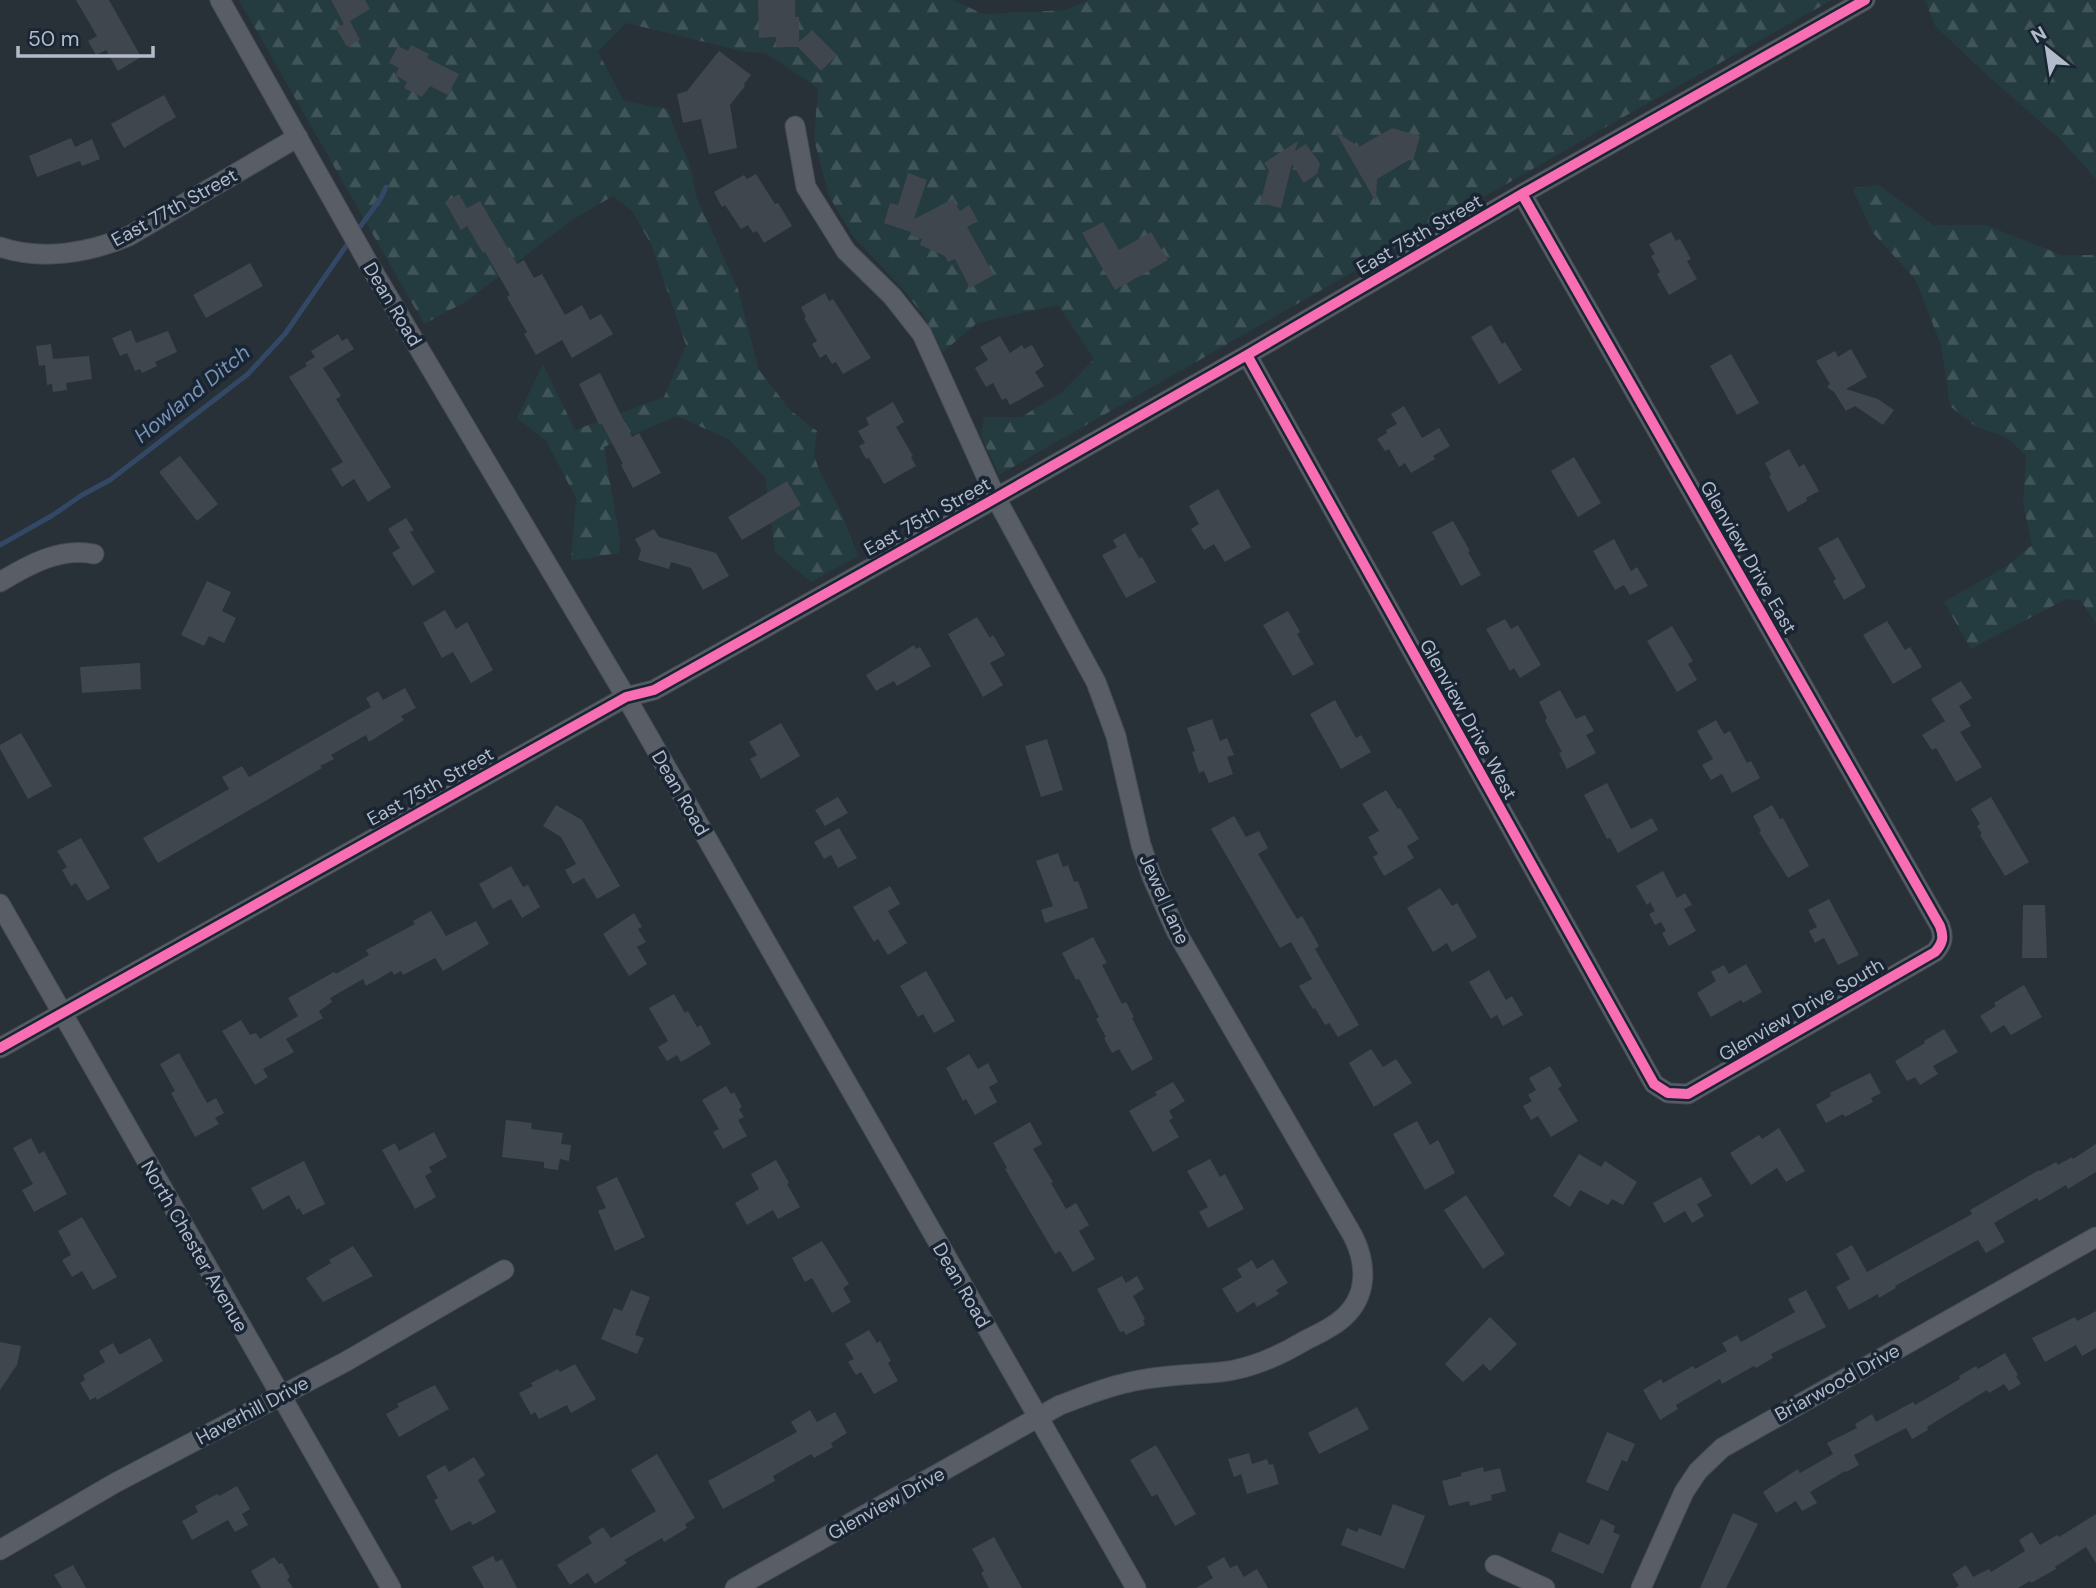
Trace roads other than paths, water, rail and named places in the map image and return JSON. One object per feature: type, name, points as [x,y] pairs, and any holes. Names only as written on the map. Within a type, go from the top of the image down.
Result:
[{"type":"street","name":"Dean Road","points":[[220,0],[370,266],[626,697],[1136,1588]]},
{"type":"street","name":"East 75th Street","points":[[0,1048],[626,697],[654,690],[996,498],[1522,194],[1865,0]]},
{"type":"street","name":"Jewel Lane","points":[[795,126],[806,187],[846,251],[892,296],[922,334],[996,498],[1084,660],[1102,697],[1120,752],[1141,845],[1162,901],[1353,1236],[1363,1262],[1361,1286]]},
{"type":"street","name":"East 77th Street","points":[[0,247],[29,253],[64,254],[114,243],[298,137]]},
{"type":"street","name":"Glenview Drive East","points":[[1522,194],[1940,926],[1943,938]]},
{"type":"street","name":"Glenview Drive West","points":[[1247,355],[1649,1078],[1660,1090],[1668,1093]]},
{"type":"street","points":[[0,582],[65,552],[94,554]]},
{"type":"street","name":"North Chester Avenue","points":[[0,904],[391,1588]]},
{"type":"street","name":"Glenview Drive South","points":[[1668,1093],[1684,1095],[1694,1091],[1935,952],[1943,938]]},
{"type":"street","name":"Briarwood Drive","points":[[1641,1588],[1684,1492],[1698,1471],[1722,1448],[2096,1237]]},
{"type":"street","name":"Haverhill Drive","points":[[0,1550],[115,1483],[345,1362],[504,1270]]},
{"type":"street","name":"Glenview Drive","points":[[735,1588],[1060,1405],[1083,1395],[1149,1378],[1224,1372],[1287,1352],[1343,1318],[1356,1302],[1361,1286]]},
{"type":"street","points":[[1495,1565],[1545,1588]]},
{"type":"waterway","name":"Howland Ditch","points":[[357,231],[386,187]]},
{"type":"waterway","name":"Howland Ditch","points":[[0,545],[110,480],[248,374],[285,334],[351,239]]}]
